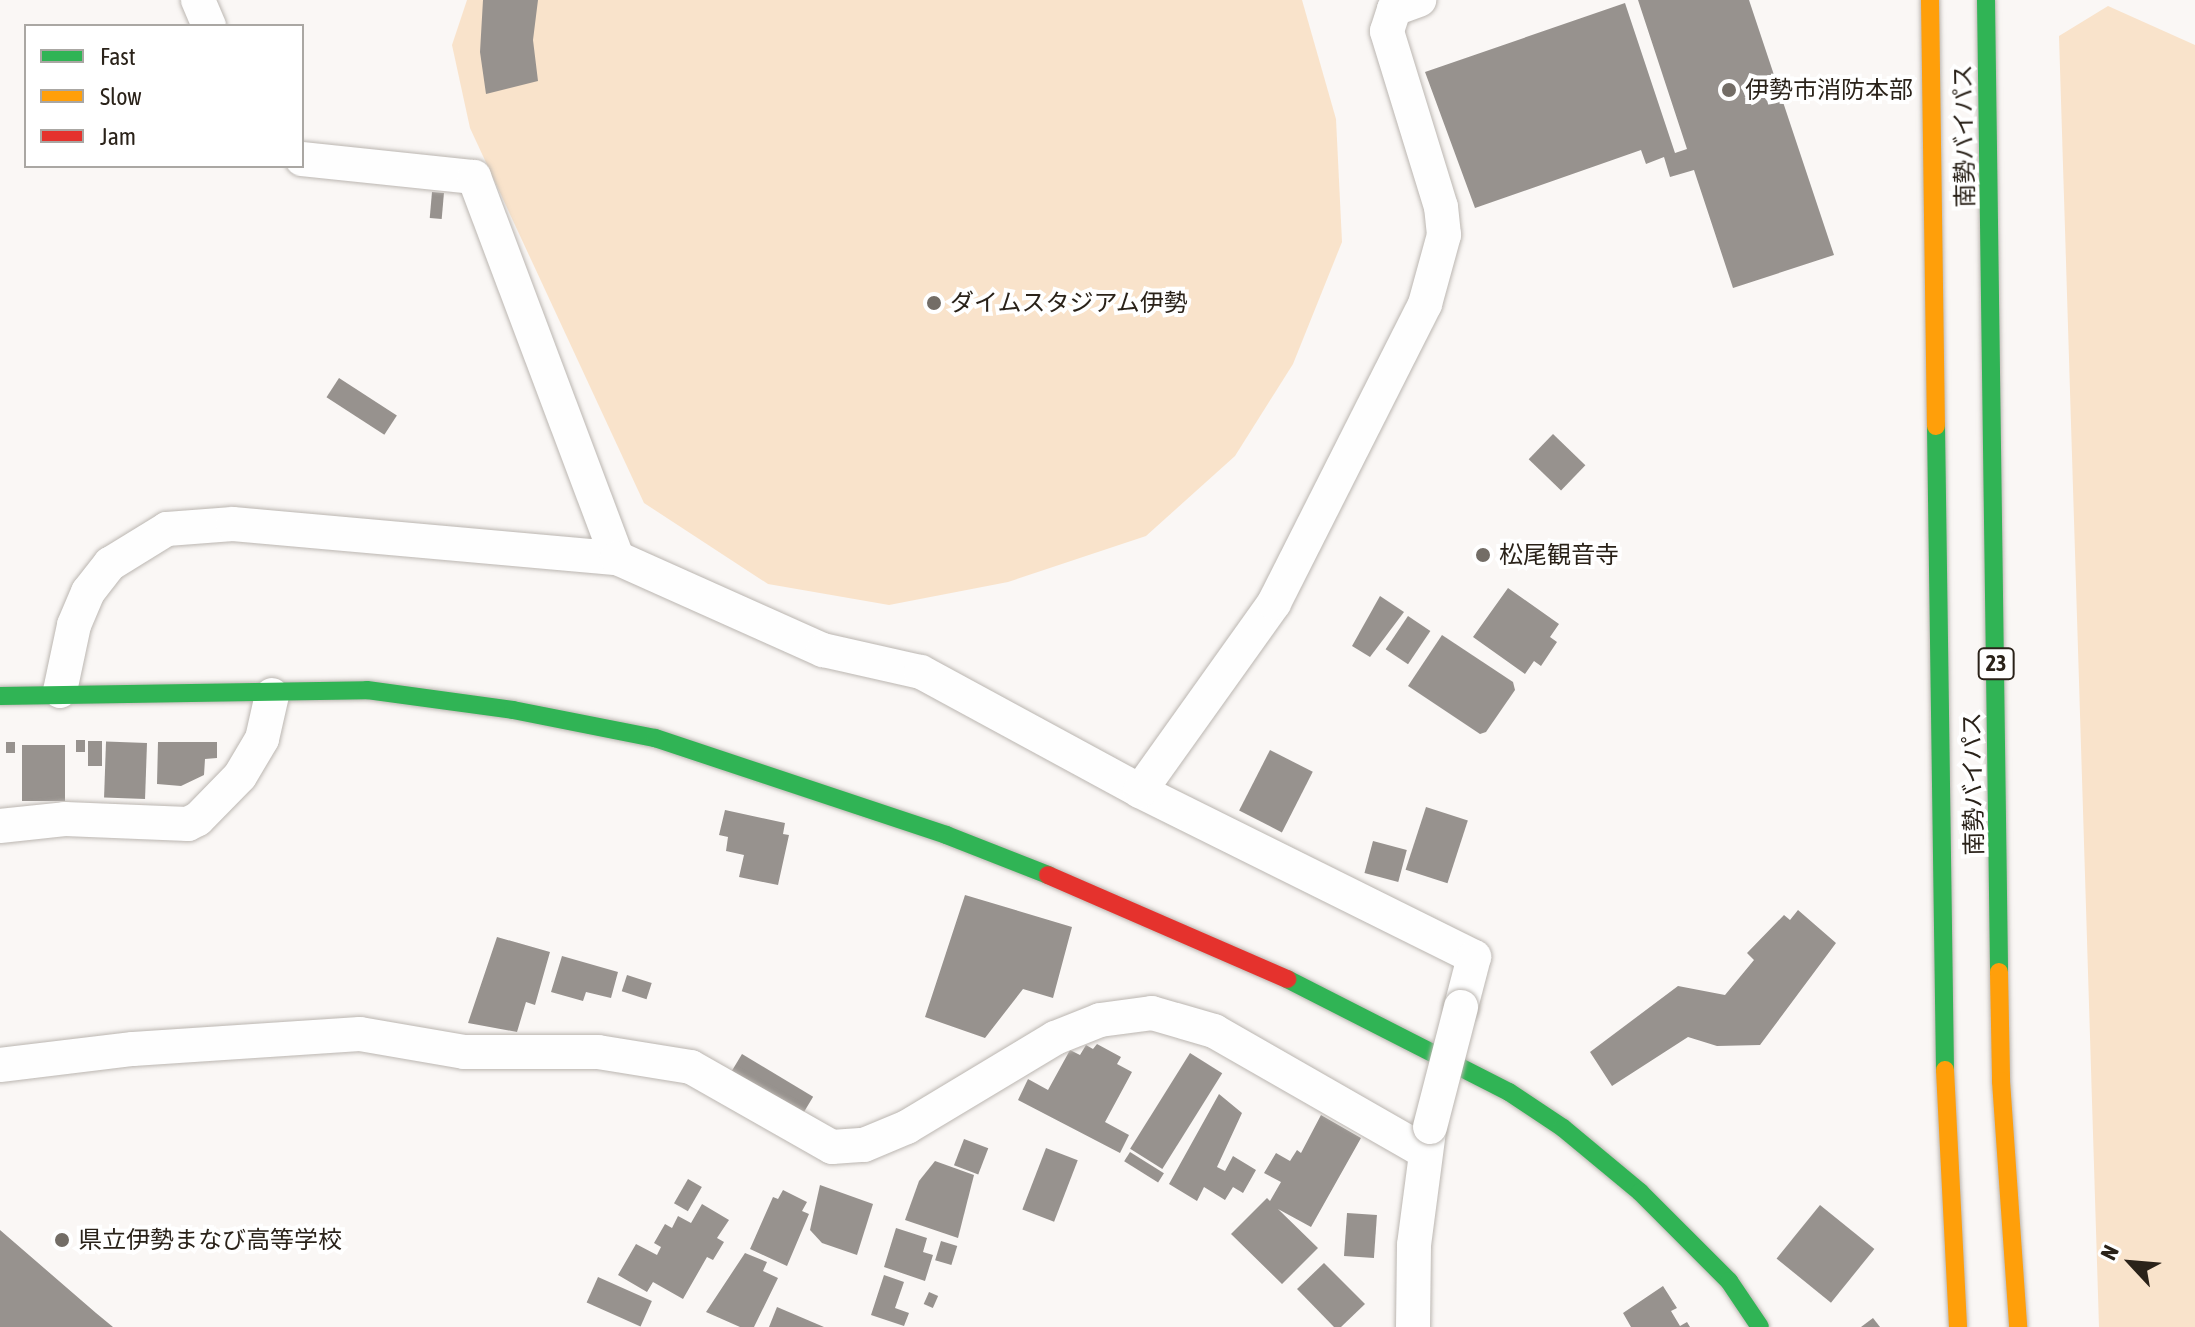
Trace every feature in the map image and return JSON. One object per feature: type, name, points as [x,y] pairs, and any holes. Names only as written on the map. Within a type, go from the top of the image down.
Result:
[{"type":"main road","name":"南勢バイパス","points":[[1930,0],[1946,1148],[1958,1327]]},
{"type":"main road","name":"南勢バイパス","points":[[1986,0],[2001,1065],[2018,1327]]},
{"type":"main road","points":[[0,696],[60,691],[193,689],[272,695],[367,690],[513,710],[655,738],[946,835],[1147,915],[1352,1009],[1509,1092],[1563,1128],[1640,1192],[1718,1270],[1760,1327]]},
{"type":"street","points":[[198,0],[208,24]]},
{"type":"street","points":[[1140,791],[1274,603],[1425,304],[1444,235],[1441,207],[1387,31],[1394,9],[1419,0]]},
{"type":"street","points":[[304,159],[474,177],[617,558]]},
{"type":"street","points":[[60,691],[88,592],[110,564],[167,529],[233,524],[617,558],[823,650],[921,672],[1140,791],[1474,957],[1428,1139],[1414,1245],[1413,1327]]},
{"type":"street","points":[[0,826],[65,819],[188,824],[198,819],[240,776],[262,739],[272,695]]},
{"type":"street","points":[[0,1065],[133,1049],[360,1034],[464,1052],[598,1052],[691,1067],[832,1147],[864,1145],[907,1127],[1055,1038],[1100,1020],[1152,1013],[1214,1031],[1428,1139]]},
{"type":"shaded area","name":"ダイムスタジアム伊勢","points":[[467,0],[1302,0],[1336,119],[1342,242],[1293,364],[1235,456],[1146,536],[1008,582],[889,605],[768,584],[644,503],[470,128],[452,45]]},
{"type":"shaded area","points":[[2108,6],[2195,45],[2195,1327],[2099,1327],[2059,36]]},
{"type":"building","points":[[483,0],[538,0],[533,40],[538,81],[486,94],[480,52]]},
{"type":"building","points":[[1638,0],[1749,0],[1834,255],[1733,288],[1694,170],[1670,177],[1664,157],[1646,164],[1641,150],[1475,208],[1425,72],[1625,3],[1675,153],[1687,149]]},
{"type":"building","points":[[432,192],[444,193],[442,219],[430,218]]},
{"type":"building","points":[[339,378],[397,416],[384,435],[326,397]]},
{"type":"building","points":[[1553,434],[1585,465],[1561,490],[1529,459]]},
{"type":"building","points":[[1508,588],[1559,624],[1550,637],[1557,642],[1541,666],[1534,661],[1525,674],[1473,637]]},
{"type":"building","points":[[1380,596],[1404,612],[1370,657],[1352,646]]},
{"type":"building","points":[[1408,616],[1430,631],[1408,664],[1386,649]]},
{"type":"building","points":[[1442,635],[1513,682],[1515,690],[1486,732],[1480,734],[1408,686]]},
{"type":"building","points":[[76,740],[85,740],[85,752],[76,752]]},
{"type":"building","points":[[88,741],[102,741],[102,766],[88,766]]},
{"type":"building","points":[[6,742],[15,742],[15,753],[6,753]]},
{"type":"building","points":[[106,742],[147,743],[145,799],[104,798]]},
{"type":"building","points":[[158,742],[217,742],[217,758],[205,759],[204,775],[181,786],[157,784]]},
{"type":"building","points":[[22,745],[65,745],[65,801],[22,801]]},
{"type":"building","points":[[1270,750],[1313,772],[1282,832],[1239,811]]},
{"type":"building","points":[[1426,807],[1468,821],[1447,883],[1406,870]]},
{"type":"building","points":[[725,810],[785,823],[783,834],[789,835],[778,885],[739,877],[744,855],[726,851],[728,837],[719,835]]},
{"type":"building","points":[[1373,841],[1407,850],[1398,882],[1364,873]]},
{"type":"building","points":[[965,895],[1072,927],[1053,998],[1023,989],[985,1038],[925,1017]]},
{"type":"building","points":[[1798,910],[1836,943],[1760,1045],[1717,1046],[1688,1037],[1612,1086],[1590,1052],[1678,986],[1725,995],[1754,960],[1747,953],[1784,915],[1790,920]]},
{"type":"building","points":[[497,937],[550,952],[535,1005],[526,1002],[517,1032],[468,1023]]},
{"type":"building","points":[[562,956],[618,972],[611,998],[586,992],[583,1001],[551,992]]},
{"type":"building","points":[[627,975],[652,983],[646,999],[622,991]]},
{"type":"building","points":[[1097,1044],[1121,1057],[1117,1064],[1132,1072],[1105,1122],[1129,1135],[1120,1153],[1018,1100],[1028,1079],[1048,1090],[1070,1050],[1080,1055],[1086,1045],[1093,1049]]},
{"type":"building","points":[[1190,1053],[1222,1073],[1162,1169],[1130,1149]]},
{"type":"building","points":[[742,1054],[813,1097],[800,1119],[729,1076]]},
{"type":"building","points":[[1219,1094],[1242,1113],[1217,1167],[1225,1171],[1233,1156],[1256,1170],[1243,1193],[1233,1187],[1225,1200],[1204,1187],[1197,1201],[1169,1184]]},
{"type":"building","points":[[1321,1115],[1361,1138],[1311,1227],[1278,1209],[1318,1248],[1282,1284],[1231,1234],[1267,1198],[1270,1201],[1281,1182],[1264,1173],[1276,1153],[1290,1161],[1297,1150],[1301,1153]]},
{"type":"building","points":[[964,1139],[988,1148],[978,1174],[954,1165]]},
{"type":"building","points":[[1046,1148],[1078,1160],[1054,1222],[1022,1210]]},
{"type":"building","points":[[1130,1152],[1164,1173],[1158,1183],[1124,1161]]},
{"type":"building","points":[[935,1161],[974,1175],[958,1238],[905,1220],[919,1181]]},
{"type":"building","points":[[688,1179],[702,1187],[688,1211],[674,1203]]},
{"type":"building","points":[[820,1185],[873,1204],[857,1255],[822,1243],[810,1230]]},
{"type":"building","points":[[783,1190],[807,1202],[802,1211],[809,1214],[787,1266],[750,1249],[773,1197],[778,1199]]},
{"type":"building","points":[[702,1204],[729,1220],[717,1238],[724,1242],[713,1260],[707,1257],[683,1299],[653,1282],[647,1292],[618,1275],[636,1244],[657,1255],[661,1247],[654,1243],[665,1224],[672,1228],[678,1216],[691,1223]]},
{"type":"building","points":[[1820,1205],[1874,1249],[1831,1303],[1777,1259]]},
{"type":"building","points":[[1347,1213],[1377,1215],[1374,1258],[1344,1256]]},
{"type":"building","points":[[896,1228],[927,1238],[923,1252],[933,1255],[925,1281],[884,1267]]},
{"type":"building","points":[[0,1230],[96,1313],[113,1327],[0,1327]]},
{"type":"building","points":[[941,1241],[957,1246],[951,1265],[935,1260]]},
{"type":"building","points":[[745,1253],[767,1262],[763,1271],[778,1278],[754,1327],[740,1327],[706,1312]]},
{"type":"building","points":[[1324,1263],[1365,1304],[1341,1327],[1334,1327],[1297,1289]]},
{"type":"building","points":[[884,1275],[904,1282],[895,1308],[909,1313],[904,1326],[871,1315]]},
{"type":"building","points":[[598,1277],[652,1301],[641,1327],[587,1303]]},
{"type":"building","points":[[1663,1286],[1677,1308],[1671,1311],[1680,1326],[1687,1322],[1690,1327],[1631,1327],[1623,1313]]},
{"type":"building","points":[[929,1292],[938,1296],[933,1308],[924,1304]]},
{"type":"building","points":[[777,1307],[824,1327],[769,1327]]},
{"type":"building","points":[[1873,1318],[1880,1327],[1861,1327]]},
{"type":"traffic: fast","points":[[1986,0],[1999,972]]},
{"type":"traffic: fast","points":[[1936,426],[1945,1070]]},
{"type":"traffic: fast","points":[[0,696],[367,690],[513,710],[655,738],[946,835],[1048,875]]},
{"type":"traffic: fast","points":[[1287,979],[1509,1092],[1563,1128],[1640,1192],[1729,1281],[1760,1327]]},
{"type":"traffic: slow","points":[[1930,0],[1936,426]]},
{"type":"traffic: slow","points":[[1999,972],[2001,1081],[2018,1327]]},
{"type":"traffic: slow","points":[[1945,1070],[1958,1327]]},
{"type":"traffic: jam","points":[[1048,875],[1287,979]]},
{"type":"place","name":"伊勢市消防本部","points":[[1729,90]]},
{"type":"place","name":"ダイムスタジアム伊勢","points":[[934,303]]},
{"type":"place","name":"松尾観音寺","points":[[1483,555]]},
{"type":"place","name":"県立伊勢まなび高等学校","points":[[62,1240]]}]
